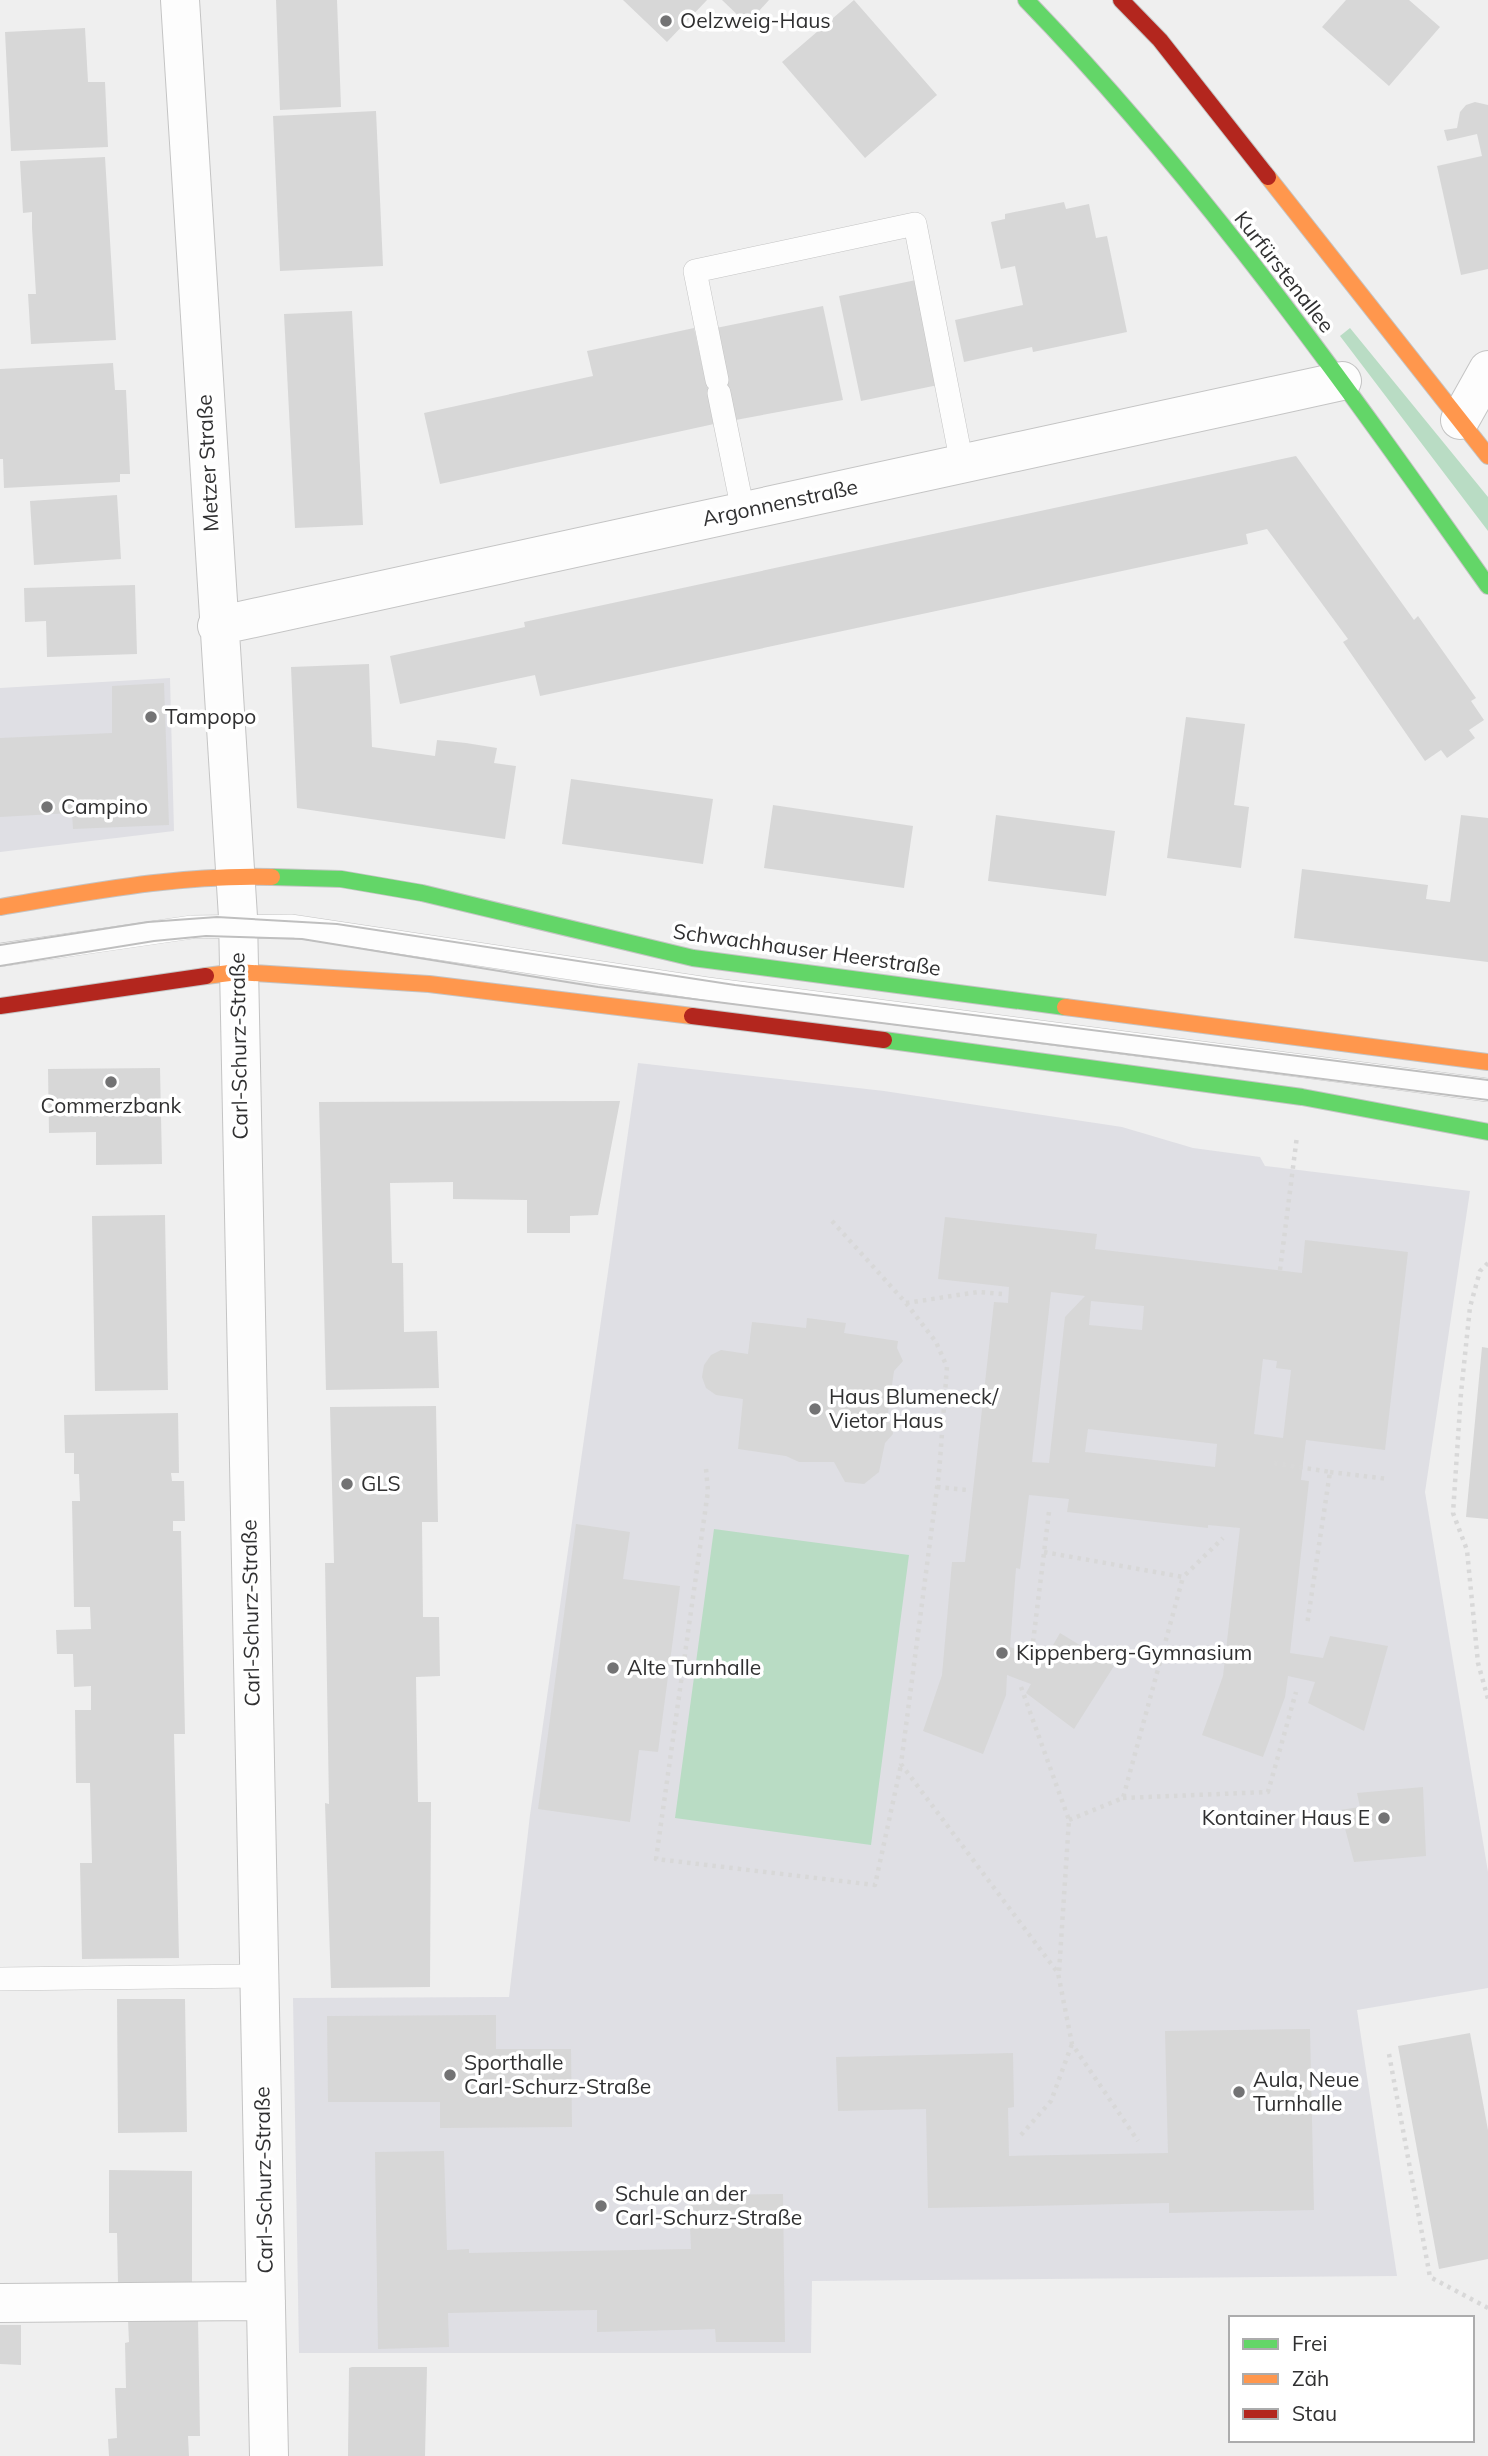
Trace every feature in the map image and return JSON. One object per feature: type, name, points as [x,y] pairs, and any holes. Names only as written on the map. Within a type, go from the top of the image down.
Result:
[{"type":"main road","name":"Kurfürstenallee","points":[[1026,0],[1089,65],[1229,235],[1342,381],[1488,586]]},
{"type":"main road","points":[[1121,0],[1160,40],[1488,456]]},
{"type":"main road","name":"Schwachhauser Heerstraße","points":[[0,907],[126,886],[234,876],[341,879],[422,893],[693,958],[1488,1062]]},
{"type":"main road","points":[[0,1006],[237,972],[429,984],[586,1002],[1302,1097],[1488,1132]]},
{"type":"street","name":"Metzer Straße","points":[[180,0],[237,925]]},
{"type":"street","points":[[1460,420],[1488,370]]},
{"type":"street","name":"Argonnenstraße","points":[[217,626],[1342,381]]},
{"type":"street","name":"Carl-Schurz-Straße","points":[[237,925],[269,2456]]},
{"type":"street","name":"Carl-Schurz-Straße","points":[[0,2303],[266,2301]]},
{"type":"lane","points":[[743,511],[695,271],[915,224],[962,464]]},
{"type":"lane","points":[[0,956],[134,933],[237,925],[292,926],[709,989],[1488,1090]]},
{"type":"lane","points":[[0,1979],[258,1976]]},
{"type":"path","points":[[1280,1270],[1302,1097]]},
{"type":"path","points":[[706,1469],[708,1491],[656,1859],[875,1885],[901,1764],[937,1487],[947,1367],[936,1342],[906,1303],[832,1221]]},
{"type":"path","points":[[1488,1262],[1480,1271],[1470,1307],[1453,1513],[1467,1550],[1478,1663],[1488,1699]]},
{"type":"path","points":[[906,1303],[978,1292],[1002,1294]]},
{"type":"path","points":[[1275,1463],[1388,1479]]},
{"type":"path","points":[[1307,1625],[1330,1472]]},
{"type":"path","points":[[937,1487],[967,1490]]},
{"type":"path","points":[[1033,1642],[1049,1512]]},
{"type":"path","points":[[1123,1798],[1183,1577],[1223,1538]]},
{"type":"path","points":[[1044,1552],[1183,1577]]},
{"type":"path","points":[[1021,1687],[1069,1820],[1058,1973],[1072,2044],[1138,2141]]},
{"type":"path","points":[[1069,1820],[1123,1798],[1268,1792],[1296,1692]]},
{"type":"path","points":[[901,1764],[1058,1973]]},
{"type":"path","points":[[1021,2135],[1051,2101],[1072,2044]]},
{"type":"path","points":[[1389,2054],[1430,2277],[1488,2308]]},
{"type":"shaded area","points":[[170,678],[174,831],[0,852],[0,688]]},
{"type":"shaded area","name":"Kippenberg-Gymnasium","points":[[638,1063],[884,1091],[1122,1127],[1193,1148],[1260,1157],[1265,1166],[1470,1191],[1425,1492],[1488,1872],[1488,1988],[1357,2010],[1397,2276],[812,2281],[811,2353],[299,2353],[293,1998],[509,1997],[530,1815]]},
{"type":"green space","points":[[1350,328],[1488,497],[1488,531],[1340,336]]},
{"type":"green space","points":[[714,1529],[909,1555],[871,1845],[675,1818]]},
{"type":"building","points":[[276,0],[337,0],[341,107],[280,110]]},
{"type":"building","name":"Oelzweig-Haus","points":[[623,0],[707,0],[667,42]]},
{"type":"building","name":"Oelzweig-Haus","points":[[722,0],[769,0],[747,24]]},
{"type":"building","points":[[854,0],[937,95],[865,158],[782,62]]},
{"type":"building","points":[[1346,0],[1409,0],[1440,27],[1389,86],[1322,27]]},
{"type":"building","points":[[85,28],[88,82],[105,82],[108,147],[11,151],[5,32]]},
{"type":"building","points":[[1475,102],[1488,105],[1488,269],[1461,275],[1437,166],[1482,156],[1477,134],[1447,141],[1444,130],[1457,128],[1460,112],[1466,105]]},
{"type":"building","points":[[376,111],[383,266],[280,271],[273,116]]},
{"type":"building","points":[[105,157],[116,340],[31,344],[28,294],[36,294],[32,212],[23,213],[20,161]]},
{"type":"building","points":[[1064,202],[1066,209],[1089,204],[1096,238],[1107,236],[1127,332],[1033,352],[1032,347],[964,362],[955,320],[1023,305],[1015,266],[1001,269],[991,222],[1005,219],[1005,214]]},
{"type":"building","points":[[916,280],[938,385],[861,401],[839,296]]},
{"type":"building","points":[[823,306],[843,400],[714,424],[440,484],[424,413],[593,376],[587,351],[694,328],[706,383],[717,380],[716,328]]},
{"type":"building","points":[[352,311],[363,525],[295,528],[284,314]]},
{"type":"building","points":[[113,363],[115,390],[126,390],[130,474],[120,474],[120,482],[4,488],[3,459],[0,459],[0,369]]},
{"type":"building","points":[[1296,456],[1414,620],[1418,616],[1476,698],[1471,701],[1484,720],[1469,730],[1475,738],[1447,758],[1441,750],[1425,761],[1343,642],[1348,639],[1267,529],[1246,534],[1248,544],[540,696],[535,675],[400,704],[390,656],[525,627],[524,622]]},
{"type":"building","points":[[117,495],[121,559],[34,565],[30,501]]},
{"type":"building","points":[[135,585],[137,654],[47,657],[46,621],[25,622],[24,588]]},
{"type":"building","points":[[369,664],[372,747],[435,756],[437,740],[466,743],[497,748],[494,763],[516,766],[505,839],[297,808],[291,667]]},
{"type":"building","points":[[164,683],[169,825],[73,829],[72,813],[0,817],[0,738],[112,733],[112,686]]},
{"type":"building","points":[[1186,717],[1245,724],[1234,805],[1249,807],[1241,868],[1167,858]]},
{"type":"building","points":[[571,779],[713,799],[703,864],[562,844]]},
{"type":"building","points":[[773,805],[913,826],[904,888],[764,868]]},
{"type":"building","points":[[996,815],[1115,831],[1106,896],[988,881]]},
{"type":"building","points":[[1461,815],[1488,818],[1488,962],[1294,938],[1302,869],[1428,885],[1426,899],[1450,902]]},
{"type":"building","points":[[160,1068],[162,1164],[96,1165],[96,1132],[49,1133],[48,1069]]},
{"type":"building","points":[[620,1101],[598,1215],[570,1216],[570,1233],[527,1233],[527,1200],[453,1199],[453,1182],[390,1183],[392,1263],[403,1263],[404,1332],[437,1331],[439,1388],[326,1390],[319,1102]]},
{"type":"building","points":[[165,1215],[168,1390],[95,1391],[92,1216]]},
{"type":"building","points":[[945,1217],[1097,1234],[1095,1249],[1302,1273],[1305,1240],[1408,1252],[1385,1450],[1306,1440],[1301,1480],[1309,1481],[1290,1653],[1323,1658],[1330,1636],[1388,1646],[1364,1731],[1308,1703],[1315,1682],[1288,1676],[1285,1697],[1263,1757],[1202,1735],[1223,1676],[1240,1528],[1208,1525],[1208,1528],[1067,1512],[1069,1499],[1029,1495],[1020,1569],[1016,1568],[1010,1647],[1045,1659],[1060,1633],[1114,1666],[1074,1729],[1026,1693],[1031,1684],[1007,1675],[1006,1695],[983,1754],[923,1731],[942,1675],[952,1562],[965,1562],[994,1302],[1008,1303],[1009,1287],[938,1279]],"holes":[[[1051,1292],[1085,1296],[1065,1317],[1049,1463],[1032,1462]],[[1091,1301],[1144,1306],[1142,1330],[1089,1325]],[[1263,1359],[1277,1361],[1276,1368],[1291,1370],[1283,1438],[1254,1434]],[[1088,1429],[1217,1444],[1215,1467],[1085,1452]]]},
{"type":"building","name":"Haus Blumeneck/ Vietor Haus","points":[[807,1318],[846,1323],[844,1333],[898,1341],[897,1348],[903,1361],[894,1371],[887,1420],[892,1425],[893,1434],[885,1443],[879,1472],[864,1484],[845,1482],[834,1462],[799,1462],[786,1456],[738,1449],[743,1399],[716,1395],[706,1388],[702,1377],[704,1365],[711,1355],[721,1350],[748,1354],[752,1322],[806,1328]]},
{"type":"building","points":[[1482,1347],[1488,1348],[1488,1519],[1466,1517]]},
{"type":"building","points":[[436,1406],[438,1522],[422,1522],[423,1617],[439,1617],[440,1676],[416,1677],[418,1802],[431,1802],[430,1987],[331,1988],[325,1803],[329,1804],[325,1563],[334,1563],[330,1407]]},
{"type":"building","points":[[178,1413],[179,1473],[171,1473],[172,1481],[184,1481],[185,1521],[173,1521],[173,1531],[181,1531],[185,1734],[174,1734],[179,1958],[82,1959],[80,1863],[92,1863],[90,1783],[76,1783],[75,1710],[91,1710],[91,1686],[74,1687],[73,1654],[57,1654],[56,1630],[91,1629],[90,1607],[74,1607],[72,1501],[80,1501],[79,1474],[74,1474],[74,1453],[65,1453],[64,1415]]},
{"type":"building","name":"Alte Turnhalle","points":[[576,1524],[630,1532],[623,1579],[680,1586],[658,1752],[639,1750],[630,1822],[538,1809]]},
{"type":"building","name":"Kontainer Haus E","points":[[1423,1787],[1426,1856],[1354,1862],[1340,1810],[1360,1807],[1357,1793]]},
{"type":"building","points":[[117,1999],[185,1999],[187,2132],[118,2133]]},
{"type":"building","name":"Sporthalle Carl-Schurz-Straße","points":[[496,2015],[496,2049],[571,2049],[572,2127],[440,2128],[440,2102],[328,2102],[327,2016]]},
{"type":"building","points":[[1310,2029],[1314,2210],[1169,2213],[1169,2203],[928,2208],[926,2109],[838,2111],[836,2057],[1013,2053],[1014,2107],[1008,2108],[1009,2156],[1168,2153],[1165,2031]]},
{"type":"building","points":[[1470,2033],[1488,2130],[1488,2259],[1439,2269],[1398,2046]]},
{"type":"building","points":[[444,2151],[447,2250],[469,2249],[469,2253],[691,2249],[689,2200],[712,2200],[712,2195],[783,2194],[785,2342],[716,2342],[715,2329],[597,2332],[597,2310],[448,2313],[449,2347],[378,2349],[375,2152]]},
{"type":"building","points":[[109,2170],[192,2171],[192,2283],[118,2283],[117,2233],[109,2233]]},
{"type":"building","points":[[198,2318],[200,2436],[188,2436],[189,2456],[109,2456],[108,2439],[117,2438],[115,2388],[126,2388],[125,2343],[129,2342],[128,2320]]},
{"type":"building","points":[[0,2325],[21,2325],[21,2365],[0,2364]]},
{"type":"building","points":[[427,2367],[425,2456],[348,2456],[349,2368]]},
{"type":"tram line","points":[[0,945],[148,922],[217,917],[337,924],[735,985],[1488,1080]]},
{"type":"tram line","points":[[0,966],[154,941],[206,936],[302,939],[598,987],[1488,1100]]},
{"type":"traffic: fast","points":[[1026,0],[1090,68],[1210,210],[1325,359],[1488,586]]},
{"type":"traffic: fast","points":[[272,877],[341,879],[422,893],[693,958],[1065,1007]]},
{"type":"traffic: fast","points":[[884,1040],[1302,1097],[1488,1132]]},
{"type":"traffic: slow","points":[[1268,177],[1488,456]]},
{"type":"traffic: slow","points":[[0,907],[169,881],[272,877]]},
{"type":"traffic: slow","points":[[206,976],[237,972],[429,984],[692,1016]]},
{"type":"traffic: slow","points":[[1065,1007],[1488,1062]]},
{"type":"traffic: jam","points":[[1121,0],[1160,40],[1268,177]]},
{"type":"traffic: jam","points":[[0,1006],[206,976]]},
{"type":"traffic: jam","points":[[692,1016],[884,1040]]},
{"type":"place","name":"Oelzweig-Haus","points":[[666,21]]},
{"type":"place","name":"Tampopo","points":[[151,717]]},
{"type":"place","name":"Campino","points":[[47,807]]},
{"type":"place","name":"Commerzbank","points":[[111,1082]]},
{"type":"place","name":"Haus Blumeneck/ Vietor Haus","points":[[815,1409]]},
{"type":"place","name":"GLS","points":[[347,1484]]},
{"type":"place","name":"Kippenberg-Gymnasium","points":[[1002,1653]]},
{"type":"place","name":"Alte Turnhalle","points":[[613,1668]]},
{"type":"place","name":"Kontainer Haus E","points":[[1384,1818]]},
{"type":"place","name":"Sporthalle Carl-Schurz-Straße","points":[[450,2075]]},
{"type":"place","name":"Aula, Neue Turnhalle","points":[[1239,2092]]},
{"type":"place","name":"Schule an der Carl-Schurz-Straße","points":[[601,2206]]}]
